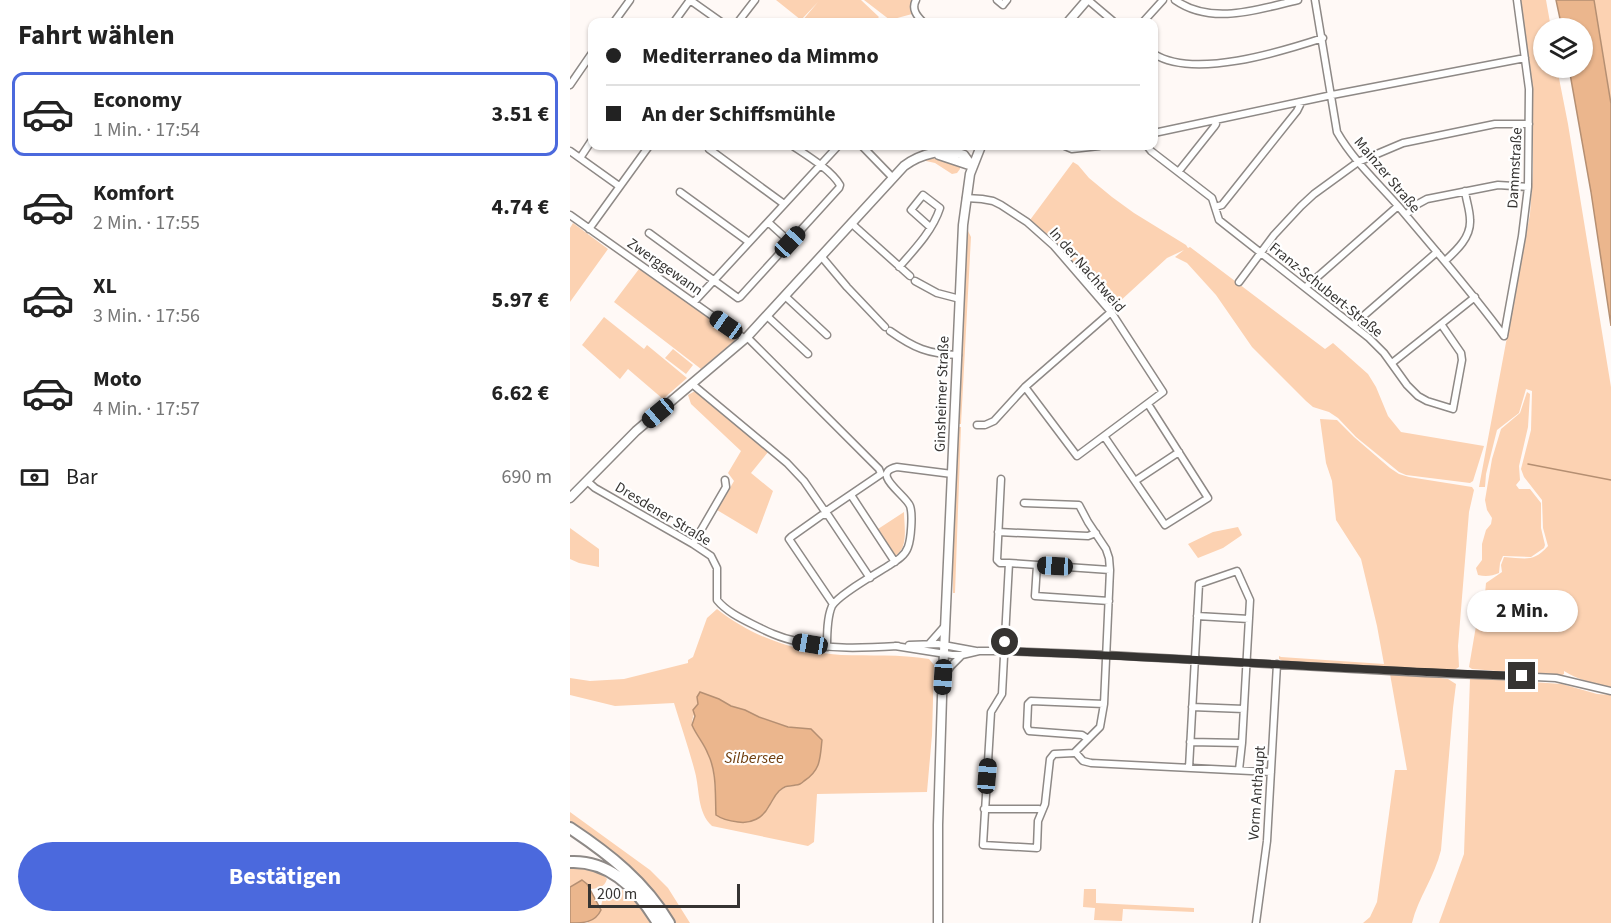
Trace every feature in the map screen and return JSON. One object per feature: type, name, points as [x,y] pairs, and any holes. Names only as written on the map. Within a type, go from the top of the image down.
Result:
[{"type":"highway","points":[[570,828],[628,872],[655,902],[669,923]]},
{"type":"highway","points":[[570,862],[594,864],[614,873],[641,898],[658,923]]},
{"type":"main road","points":[[1072,18],[1088,0]]},
{"type":"main road","points":[[570,498],[636,432],[746,338],[904,166],[912,160],[933,154],[960,153],[971,150]]},
{"type":"main road","name":"Ginsheimer Straße","points":[[938,923],[938,825],[943,677],[963,225],[972,166],[978,150]]},
{"type":"main road","points":[[960,153],[967,157],[972,166]]},
{"type":"main road","points":[[933,154],[972,166]]},
{"type":"street","points":[[617,18],[630,0]]},
{"type":"street","points":[[677,18],[690,0],[716,18]]},
{"type":"street","points":[[741,18],[756,0]]},
{"type":"street","points":[[916,0],[914,7],[919,18]]},
{"type":"street","points":[[997,0],[1003,4],[1007,0]]},
{"type":"street","points":[[1088,0],[1109,18]]},
{"type":"street","points":[[1147,18],[1164,0]]},
{"type":"street","points":[[1175,0],[1189,9],[1219,14],[1248,12],[1298,0]]},
{"type":"street","name":"Mainzer Straße","points":[[1315,0],[1337,132],[1358,162],[1445,261],[1504,336]]},
{"type":"street","name":"Dammstraße","points":[[1504,336],[1522,236],[1528,187],[1529,88],[1517,0]]},
{"type":"street","points":[[1158,56],[1178,63],[1206,64],[1244,60],[1323,38]]},
{"type":"street","points":[[1158,132],[1332,95],[1525,58]]},
{"type":"street","points":[[570,85],[588,59]]},
{"type":"street","points":[[1215,207],[1222,205],[1297,111],[1300,102]]},
{"type":"street","points":[[1179,171],[1214,128],[1215,120]]},
{"type":"street","points":[[1239,282],[1274,236],[1301,206],[1358,162],[1402,143],[1495,124],[1529,124]]},
{"type":"street","points":[[580,158],[588,146]]},
{"type":"street","points":[[589,229],[646,150]]},
{"type":"street","points":[[710,150],[784,204]]},
{"type":"street","points":[[649,233],[738,298],[740,297],[839,188],[838,181],[799,150]]},
{"type":"street","points":[[694,302],[834,150]]},
{"type":"street","points":[[866,150],[893,178]]},
{"type":"street","name":"Franz-Schubert-Straße","points":[[1150,150],[1212,198],[1219,220],[1370,338],[1418,396],[1453,409],[1462,360],[1461,354],[1441,324]]},
{"type":"street","points":[[570,151],[619,186]]},
{"type":"street","points":[[1406,215],[1426,199],[1498,185],[1528,187]]},
{"type":"street","points":[[1445,261],[1458,249],[1466,237],[1470,222],[1465,191]]},
{"type":"street","points":[[680,192],[749,242]]},
{"type":"street","points":[[899,267],[917,247],[930,227],[940,208],[923,195],[911,210],[930,227]]},
{"type":"street","name":"In der Nachtweid","points":[[966,198],[993,201],[1027,222],[1054,246],[1111,312],[1163,392],[1148,404]]},
{"type":"street","points":[[1306,287],[1398,206]]},
{"type":"street","name":"Zwerggewann","points":[[570,215],[746,338],[879,469],[910,505],[910,541],[905,554],[895,562]]},
{"type":"street","points":[[768,222],[790,242]]},
{"type":"street","points":[[851,223],[912,278],[936,293],[960,299]]},
{"type":"street","points":[[1353,325],[1437,252]]},
{"type":"street","points":[[821,256],[887,329],[923,351],[958,355]]},
{"type":"street","points":[[785,296],[827,335]]},
{"type":"street","points":[[1392,363],[1475,297]]},
{"type":"street","points":[[977,425],[994,422],[1025,387],[1111,312]]},
{"type":"street","points":[[767,316],[808,354]]},
{"type":"street","points":[[692,384],[787,463],[804,481],[823,509],[828,512],[870,578]]},
{"type":"street","points":[[1025,387],[1077,456],[1104,436],[1148,404],[1208,498],[1165,525],[1104,436]]},
{"type":"street","points":[[1135,481],[1179,452]]},
{"type":"street","points":[[833,604],[789,539],[889,469],[897,467],[952,474]]},
{"type":"street","points":[[693,544],[726,487],[725,480]]},
{"type":"street","points":[[1001,480],[998,562],[1110,570]]},
{"type":"street","name":"Dresdener Straße","points":[[587,481],[705,552],[714,560],[717,568],[718,602],[748,622],[796,642],[827,646],[928,644],[945,650]]},
{"type":"street","points":[[827,646],[830,612],[836,600],[895,562],[851,495]]},
{"type":"street","points":[[1009,563],[1002,694],[991,712],[983,845],[1037,848],[1038,821],[1045,804],[1050,759],[1054,754],[1075,752],[1100,727],[1104,704],[1110,570],[1106,549],[1079,506],[1024,502]]},
{"type":"street","points":[[998,532],[1088,536],[1096,533]]},
{"type":"street","points":[[1037,565],[1035,596],[1109,601]]},
{"type":"street","points":[[1189,768],[1199,584],[1237,571],[1250,600],[1239,771]]},
{"type":"street","points":[[1197,616],[1249,619]]},
{"type":"street","points":[[928,644],[946,624]]},
{"type":"street","name":"Dresdener Straße","points":[[895,646],[945,650]]},
{"type":"street","points":[[945,650],[962,655],[979,651]]},
{"type":"street","points":[[945,650],[1107,655],[1556,678],[1611,691]]},
{"type":"street","points":[[943,677],[962,655]]},
{"type":"street","name":"Vorm Anthaupt","points":[[1256,923],[1267,841],[1277,664]]},
{"type":"street","points":[[1088,739],[1082,735],[1029,731],[1027,727],[1029,702],[1104,704]]},
{"type":"street","points":[[1192,707],[1244,709]]},
{"type":"street","points":[[1190,742],[1242,743]]},
{"type":"street","points":[[1075,752],[1083,761],[1091,764],[1271,772]]},
{"type":"street","points":[[984,809],[1039,809],[1042,811]]},
{"type":"shaded area","points":[[776,0],[861,0],[879,17],[805,18],[818,2],[803,18],[798,18]]},
{"type":"shaded area","points":[[864,0],[913,0],[912,14],[887,18]]},
{"type":"shaded area","points":[[1519,0],[1546,0],[1549,18],[1533,18],[1533,78],[1559,78],[1611,387],[1611,687],[1575,677],[1564,671],[1561,676],[1469,667],[1476,626],[1482,625],[1486,583],[1502,572],[1501,565],[1504,557],[1533,557],[1548,546],[1543,528],[1542,500],[1524,477],[1521,469],[1531,430],[1532,391],[1526,389],[1519,413],[1497,430],[1485,487],[1479,487],[1530,214],[1533,170],[1533,89]]},
{"type":"shaded area","points":[[1594,0],[1611,0],[1611,104]]},
{"type":"shaded area","points":[[933,158],[960,166],[960,169],[957,173],[952,174],[924,159]]},
{"type":"shaded area","points":[[1073,162],[1112,197],[1188,248],[1190,247],[1325,349],[1333,343],[1368,374],[1388,416],[1401,432],[1484,446],[1473,481],[1470,483],[1406,475],[1399,472],[1356,437],[1338,418],[1329,412],[1313,407],[1252,347],[1216,295],[1187,263],[1175,257],[1184,250],[1167,258],[1118,303],[1113,306],[1109,304],[1055,241],[1030,220]]},
{"type":"shaded area","points":[[573,223],[608,249],[570,302],[570,228]]},
{"type":"shaded area","points":[[967,229],[971,237],[961,424],[958,424]]},
{"type":"shaded area","points":[[639,269],[736,337],[734,341],[701,369],[614,302]]},
{"type":"shaded area","points":[[604,317],[644,349],[647,345],[687,378],[663,399],[628,369],[620,379],[582,345]]},
{"type":"shaded area","points":[[673,349],[693,365],[686,374],[665,358]]},
{"type":"shaded area","points":[[695,391],[768,452],[751,473],[773,491],[757,534],[717,510],[734,481],[728,473],[741,451],[691,404],[688,395]]},
{"type":"shaded area","points":[[1527,392],[1530,394],[1528,427],[1519,466],[1520,480],[1516,485],[1519,489],[1530,489],[1541,503],[1541,528],[1545,545],[1531,557],[1503,556],[1499,573],[1489,576],[1478,575],[1476,568],[1482,560],[1482,544],[1492,518],[1485,500],[1492,459],[1501,429],[1520,413]]},
{"type":"shaded area","points":[[1320,419],[1337,420],[1399,474],[1472,487],[1474,490],[1469,512],[1458,646],[1459,667],[1451,672],[1284,662],[1279,659],[1279,656],[1384,664],[1361,559],[1336,520],[1332,481],[1326,463]]},
{"type":"shaded area","points":[[958,427],[961,427],[955,593],[953,593],[953,552]]},
{"type":"shaded area","points":[[904,512],[904,542],[895,556],[878,529]]},
{"type":"shaded area","points":[[1238,527],[1242,535],[1223,548],[1198,558],[1188,544],[1213,532]]},
{"type":"shaded area","points":[[570,528],[599,549],[599,567],[570,559]]},
{"type":"shaded area","points":[[717,609],[745,628],[791,647],[841,655],[929,659],[934,665],[932,735],[927,792],[817,794],[814,842],[808,846],[712,826],[701,808],[695,772],[674,703],[615,706],[570,695],[570,678],[590,681],[624,679],[688,663],[688,660],[693,657],[707,618]],"holes":[[[719,699],[731,706],[788,727],[811,729],[796,786],[779,791],[769,807],[716,815],[713,769],[707,752],[692,726],[692,721],[698,704]]]},
{"type":"shaded area","points":[[1390,674],[1448,679],[1456,684],[1441,850],[1412,923],[1363,923],[1370,917],[1377,902],[1395,770],[1407,770]]},
{"type":"shaded area","points":[[1470,678],[1562,684],[1597,694],[1611,695],[1611,923],[1439,923],[1464,854]]},
{"type":"shaded area","points":[[570,812],[650,870],[668,888],[690,923],[674,923],[653,892],[631,868],[570,821]]},
{"type":"shaded area","points":[[570,868],[595,870],[607,879],[606,882],[603,886],[590,889],[587,884],[580,881],[570,887]]},
{"type":"shaded area","points":[[615,888],[630,896],[650,923],[587,923],[599,914],[607,892]]},
{"type":"shaded area","points":[[1084,889],[1096,889],[1096,903],[1194,908],[1194,912],[1123,909],[1122,921],[1094,920],[1095,908],[1083,907]]},
{"type":"water","points":[[1556,0],[1594,0],[1611,104],[1611,326],[1571,78],[1593,78],[1593,18],[1560,18]]},
{"type":"water","name":"Silbersee","points":[[700,692],[788,727],[811,729],[822,740],[817,768],[800,784],[779,791],[763,814],[756,819],[738,822],[716,815],[713,768],[692,725],[695,716],[693,710],[698,704],[697,697]]},
{"type":"water","points":[[582,880],[587,884],[601,910],[592,920],[570,923],[570,887]]},
{"type":"waterway","points":[[1528,464],[1611,480]]},
{"type":"route","points":[[1005,642],[1004,651],[1522,676]]}]
